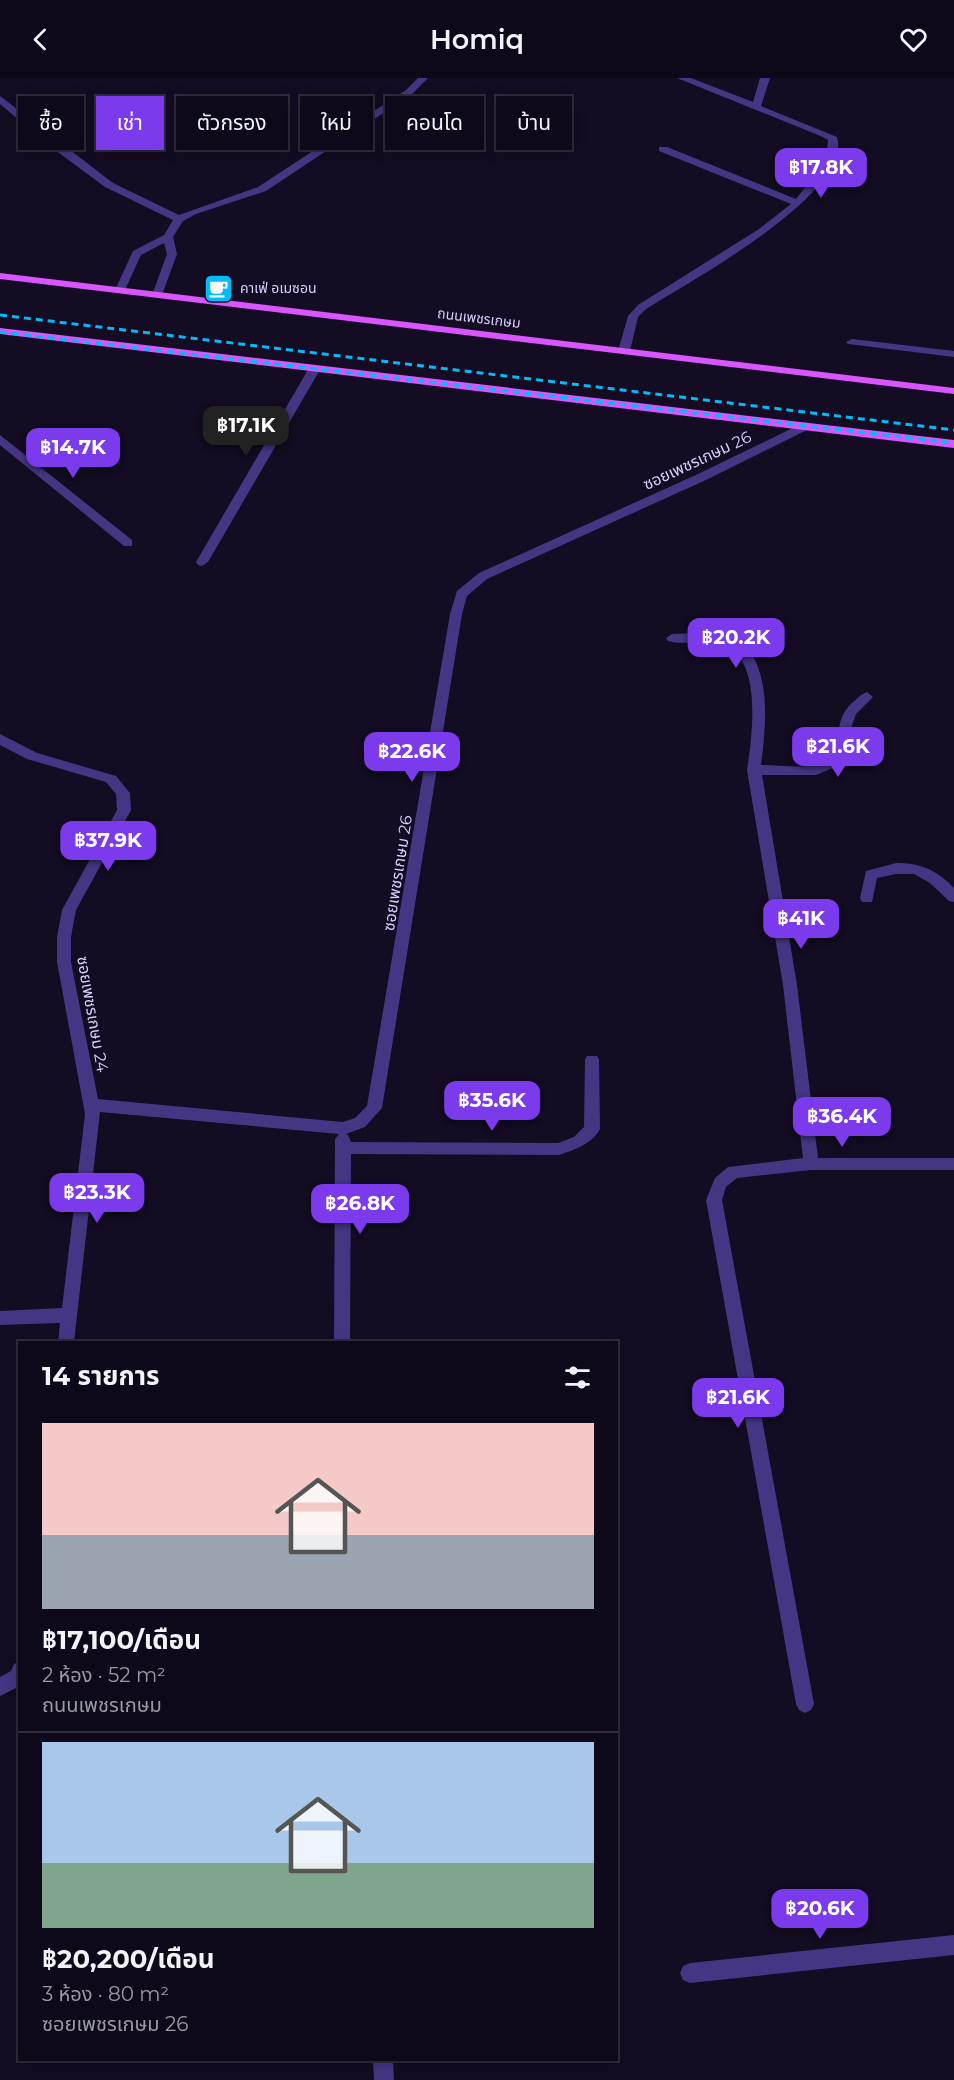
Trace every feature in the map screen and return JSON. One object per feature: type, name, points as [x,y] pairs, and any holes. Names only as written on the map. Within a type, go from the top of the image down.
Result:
[{"type":"main road","name":"ถนนเพชรเกษม","points":[[0,276],[954,391]]},
{"type":"main road","points":[[0,331],[954,444]]},
{"type":"street","points":[[120,290],[137,253],[168,237],[179,219],[192,212],[262,189],[409,92],[423,78]]},
{"type":"street","points":[[624,351],[633,316],[642,307],[763,231],[798,203],[831,161],[833,139],[682,78]]},
{"type":"street","points":[[756,107],[765,78]]},
{"type":"street","points":[[0,99],[51,142],[109,185],[179,219]]},
{"type":"street","points":[[663,149],[798,203]]},
{"type":"street","points":[[157,295],[172,254],[168,237]]},
{"type":"street","points":[[852,342],[954,354]]},
{"type":"street","points":[[202,562],[315,369]]},
{"type":"street","name":"ซอยเพชรเกษม 26","points":[[343,1128],[360,1123],[374,1108],[415,870],[438,712],[461,594],[483,576],[702,477],[805,426]]},
{"type":"street","points":[[0,439],[128,543]]},
{"type":"street","points":[[672,638],[727,641],[743,649],[758,688],[760,737],[754,770],[790,985],[811,1164]]},
{"type":"street","points":[[754,770],[816,770],[836,762],[844,745],[844,728],[850,711],[867,697]]},
{"type":"street","name":"ซอยเพชรเกษม 24","points":[[0,739],[32,756],[111,779],[123,794],[124,810],[69,910],[64,937],[64,962],[93,1114],[66,1341]]},
{"type":"street","points":[[867,898],[871,875],[903,866],[924,872],[938,881],[954,897]]},
{"type":"street","points":[[343,1148],[559,1149],[579,1141],[592,1129],[592,1060]]},
{"type":"street","points":[[91,1105],[343,1128],[342,1341]]},
{"type":"street","points":[[805,1704],[714,1200],[720,1183],[733,1172],[811,1164],[954,1164]]},
{"type":"street","points":[[0,1318],[70,1316]]},
{"type":"street","points":[[0,1687],[18,1675]]},
{"type":"street","points":[[690,1973],[954,1945]]},
{"type":"street","points":[[383,2061],[384,2080]]},
{"type":"railway","points":[[0,315],[954,430]]},
{"type":"railway","points":[[0,332],[954,443]]},
{"type":"place","name":"คาเฟ่ อเมซอน","points":[[219,288]]}]
